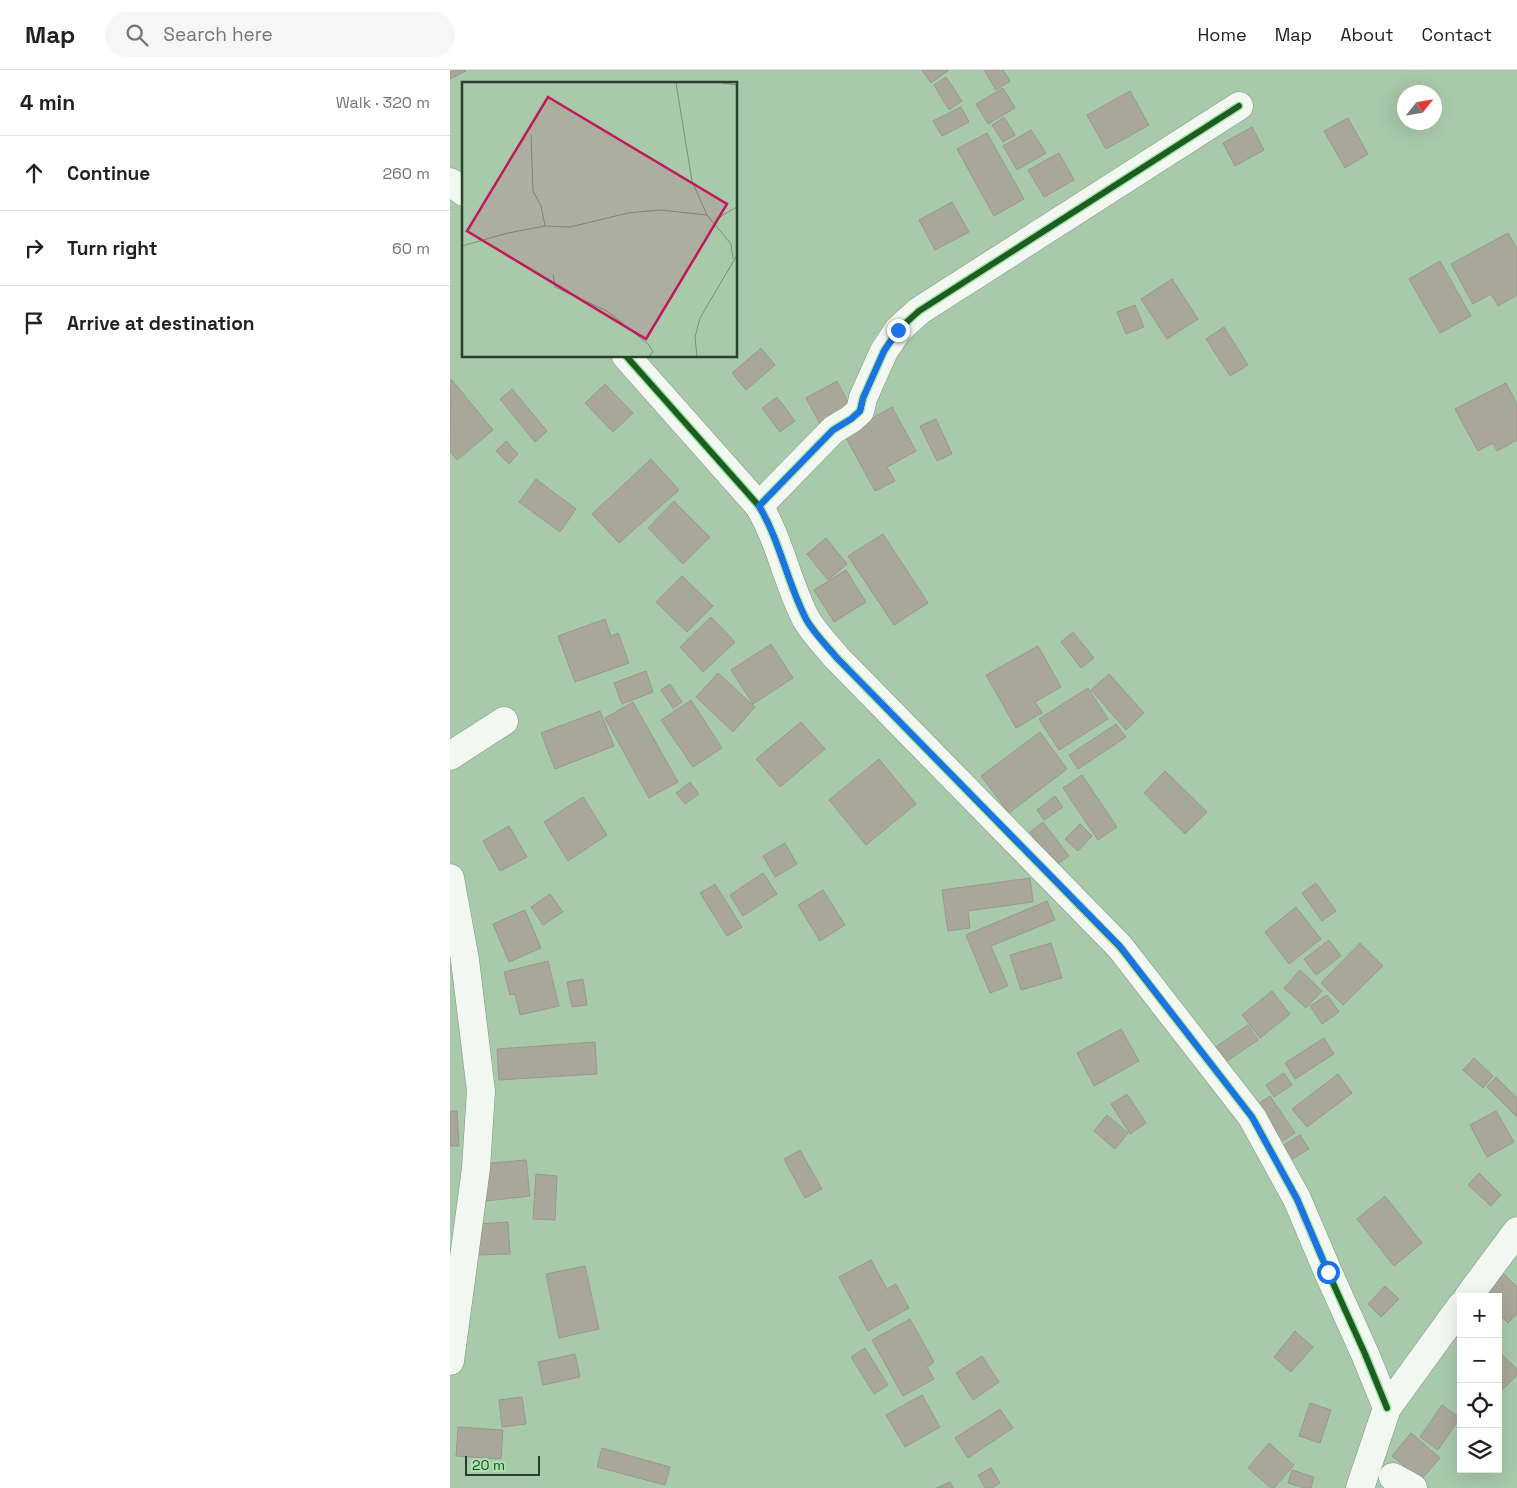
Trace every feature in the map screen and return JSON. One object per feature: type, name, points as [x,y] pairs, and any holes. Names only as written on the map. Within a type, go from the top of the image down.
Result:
[{"type":"street","points":[[759,506],[833,430],[860,411],[863,398],[884,351],[898,330],[919,311],[1239,106]]},
{"type":"street","points":[[450,182],[462,191]]},
{"type":"street","points":[[628,358],[759,506],[781,551],[807,620],[831,650],[1120,946],[1252,1117],[1297,1199],[1387,1408]]},
{"type":"street","points":[[450,756],[504,721]]},
{"type":"street","points":[[450,878],[465,960],[481,1091],[476,1168],[450,1361]]},
{"type":"street","points":[[1471,1293],[1517,1231]]},
{"type":"street","points":[[1360,1488],[1387,1408],[1457,1312]]},
{"type":"building","points":[[450,70],[465,70],[466,71],[450,79]]},
{"type":"building","points":[[922,70],[949,70],[931,83]]},
{"type":"building","points":[[984,70],[1003,70],[1010,81],[996,90]]},
{"type":"building","points":[[946,77],[962,101],[949,110],[934,85]]},
{"type":"building","points":[[1003,88],[1015,108],[988,124],[976,104]]},
{"type":"building","points":[[1130,91],[1149,125],[1106,149],[1087,115]]},
{"type":"building","points":[[961,107],[969,122],[942,136],[933,121]]},
{"type":"building","points":[[1004,117],[1015,135],[1003,142],[992,125]]},
{"type":"building","points":[[1348,118],[1368,154],[1345,168],[1324,131]]},
{"type":"building","points":[[1252,127],[1264,150],[1235,166],[1223,143]]},
{"type":"building","points":[[1031,130],[1046,153],[1017,170],[1003,146]]},
{"type":"building","points":[[987,133],[1024,199],[994,216],[957,149]]},
{"type":"building","points":[[1059,153],[1074,180],[1044,197],[1028,170]]},
{"type":"building","points":[[952,202],[969,232],[935,250],[919,220]]},
{"type":"building","points":[[1508,233],[1517,249],[1517,295],[1498,306],[1491,294],[1473,304],[1451,264]]},
{"type":"building","points":[[1440,261],[1471,316],[1440,333],[1409,279]]},
{"type":"building","points":[[1172,279],[1198,319],[1167,339],[1141,299]]},
{"type":"building","points":[[1135,305],[1144,327],[1126,334],[1117,312]]},
{"type":"building","points":[[1224,327],[1248,365],[1230,376],[1206,339]]},
{"type":"building","points":[[761,348],[775,365],[746,390],[732,373]]},
{"type":"building","points":[[451,379],[493,430],[457,460],[450,451]]},
{"type":"building","points":[[837,381],[851,408],[820,424],[806,398]]},
{"type":"building","points":[[1506,383],[1517,404],[1517,440],[1497,451],[1493,443],[1478,451],[1455,409]]},
{"type":"building","points":[[605,384],[633,413],[613,432],[585,403]]},
{"type":"building","points":[[512,389],[547,431],[535,442],[500,399]]},
{"type":"building","points":[[777,397],[795,421],[780,432],[762,408]]},
{"type":"building","points":[[892,407],[916,451],[887,467],[895,481],[875,491],[844,434]]},
{"type":"building","points":[[936,419],[952,454],[937,461],[920,426]]},
{"type":"building","points":[[506,441],[518,454],[509,464],[496,451]]},
{"type":"building","points":[[651,459],[679,490],[619,543],[592,514]]},
{"type":"building","points":[[536,479],[576,509],[560,532],[519,502]]},
{"type":"building","points":[[674,501],[710,537],[683,564],[648,528]]},
{"type":"building","points":[[883,534],[928,603],[894,625],[848,556]]},
{"type":"building","points":[[826,538],[847,564],[828,580],[807,554]]},
{"type":"building","points":[[846,570],[866,602],[834,622],[814,590]]},
{"type":"building","points":[[682,576],[713,606],[687,632],[656,602]]},
{"type":"building","points":[[711,617],[735,642],[703,672],[680,647]]},
{"type":"building","points":[[605,619],[611,636],[618,633],[629,663],[575,682],[558,636]]},
{"type":"building","points":[[1073,632],[1094,658],[1081,668],[1061,642]]},
{"type":"building","points":[[771,644],[793,678],[753,704],[731,670]]},
{"type":"building","points":[[1038,646],[1061,687],[1035,702],[1042,713],[1016,728],[986,675]]},
{"type":"building","points":[[646,671],[653,692],[622,704],[614,683]]},
{"type":"building","points":[[718,673],[755,707],[733,732],[696,697]]},
{"type":"building","points":[[1109,674],[1144,713],[1126,730],[1091,690]]},
{"type":"building","points":[[670,684],[682,702],[673,708],[661,690]]},
{"type":"building","points":[[1088,688],[1108,719],[1059,750],[1039,719]]},
{"type":"building","points":[[691,700],[722,748],[693,767],[661,720]]},
{"type":"building","points":[[633,702],[678,782],[649,798],[605,718]]},
{"type":"building","points":[[600,711],[614,746],[555,769],[541,733]]},
{"type":"building","points":[[801,722],[825,749],[780,787],[756,759]]},
{"type":"building","points":[[1116,724],[1126,737],[1078,769],[1069,755]]},
{"type":"building","points":[[1040,732],[1067,769],[1009,813],[981,776]]},
{"type":"building","points":[[879,759],[916,804],[866,845],[829,800]]},
{"type":"building","points":[[1165,771],[1207,812],[1185,834],[1144,793]]},
{"type":"building","points":[[1082,775],[1117,827],[1098,840],[1063,788]]},
{"type":"building","points":[[690,782],[699,794],[685,804],[676,793]]},
{"type":"building","points":[[1055,796],[1063,807],[1044,820],[1037,810]]},
{"type":"building","points":[[583,797],[607,835],[568,861],[544,822]]},
{"type":"building","points":[[1043,822],[1069,856],[1055,866],[1030,832]]},
{"type":"building","points":[[1080,824],[1092,836],[1078,851],[1065,839]]},
{"type":"building","points":[[509,826],[527,857],[500,871],[483,841]]},
{"type":"building","points":[[785,843],[797,864],[775,877],[763,856]]},
{"type":"building","points":[[763,873],[777,894],[743,916],[730,895]]},
{"type":"building","points":[[1030,878],[1033,902],[968,911],[970,928],[948,931],[942,890]]},
{"type":"building","points":[[1316,883],[1336,911],[1322,921],[1302,893]]},
{"type":"building","points":[[715,884],[742,927],[727,936],[700,893]]},
{"type":"building","points":[[823,890],[845,925],[820,941],[798,905]]},
{"type":"building","points":[[550,894],[563,912],[543,925],[531,907]]},
{"type":"building","points":[[1047,901],[1055,920],[991,946],[1008,986],[990,993],[966,935]]},
{"type":"building","points":[[1296,907],[1321,939],[1289,964],[1265,932]]},
{"type":"building","points":[[525,910],[541,948],[509,962],[493,924]]},
{"type":"building","points":[[1329,940],[1341,956],[1316,975],[1304,959]]},
{"type":"building","points":[[1051,943],[1062,978],[1021,990],[1010,955]]},
{"type":"building","points":[[1360,943],[1383,966],[1343,1005],[1321,983]]},
{"type":"building","points":[[548,961],[559,1006],[520,1015],[515,994],[510,995],[504,972]]},
{"type":"building","points":[[1300,970],[1322,991],[1306,1008],[1284,988]]},
{"type":"building","points":[[583,979],[587,1005],[572,1007],[567,982]]},
{"type":"building","points":[[1272,991],[1290,1014],[1260,1038],[1242,1015]]},
{"type":"building","points":[[1327,995],[1339,1012],[1322,1024],[1310,1006]]},
{"type":"building","points":[[1248,1025],[1258,1040],[1224,1063],[1214,1048]]},
{"type":"building","points":[[1121,1029],[1139,1061],[1094,1086],[1077,1053]]},
{"type":"building","points":[[1324,1038],[1334,1054],[1295,1079],[1285,1063]]},
{"type":"building","points":[[595,1042],[597,1074],[499,1080],[497,1049]]},
{"type":"building","points":[[1474,1058],[1493,1076],[1483,1088],[1463,1070]]},
{"type":"building","points":[[1284,1073],[1292,1085],[1274,1097],[1266,1085]]},
{"type":"building","points":[[1338,1074],[1352,1093],[1307,1127],[1292,1109]]},
{"type":"building","points":[[1496,1077],[1517,1098],[1517,1117],[1487,1087]]},
{"type":"building","points":[[1127,1094],[1146,1123],[1130,1134],[1111,1104]]},
{"type":"building","points":[[1270,1096],[1295,1133],[1276,1145],[1252,1108]]},
{"type":"building","points":[[450,1111],[457,1111],[459,1146],[450,1146]]},
{"type":"building","points":[[1496,1111],[1514,1142],[1487,1157],[1470,1125]]},
{"type":"building","points":[[1107,1115],[1128,1133],[1115,1149],[1094,1131]]},
{"type":"building","points":[[1300,1135],[1309,1149],[1286,1163],[1277,1149]]},
{"type":"building","points":[[800,1150],[822,1189],[805,1198],[784,1159]]},
{"type":"building","points":[[526,1160],[530,1196],[486,1201],[481,1164]]},
{"type":"building","points":[[1479,1173],[1501,1195],[1491,1206],[1468,1185]]},
{"type":"building","points":[[536,1174],[557,1176],[555,1220],[533,1219]]},
{"type":"building","points":[[1385,1196],[1422,1243],[1394,1266],[1357,1219]]},
{"type":"building","points":[[508,1222],[510,1254],[478,1255],[477,1224]]},
{"type":"building","points":[[871,1260],[887,1289],[896,1284],[909,1308],[868,1331],[839,1277]]},
{"type":"building","points":[[585,1266],[599,1329],[559,1338],[546,1274]]},
{"type":"building","points":[[1502,1272],[1517,1287],[1517,1314],[1508,1323],[1502,1317],[1502,1293],[1486,1293]]},
{"type":"building","points":[[1385,1286],[1399,1299],[1381,1317],[1368,1304]]},
{"type":"building","points":[[910,1319],[934,1362],[927,1367],[934,1379],[903,1396],[872,1340]]},
{"type":"building","points":[[1295,1331],[1313,1347],[1291,1372],[1274,1357]]},
{"type":"building","points":[[865,1348],[888,1385],[874,1394],[851,1357]]},
{"type":"building","points":[[575,1354],[580,1377],[543,1385],[538,1362]]},
{"type":"building","points":[[1502,1355],[1517,1369],[1517,1375],[1502,1390]]},
{"type":"building","points":[[982,1356],[999,1382],[973,1400],[956,1373]]},
{"type":"building","points":[[922,1395],[940,1427],[905,1447],[886,1415]]},
{"type":"building","points":[[522,1397],[526,1424],[502,1427],[499,1400]]},
{"type":"building","points":[[1310,1403],[1331,1410],[1320,1443],[1299,1436]]},
{"type":"building","points":[[1442,1405],[1457,1416],[1457,1422],[1438,1450],[1420,1437]]},
{"type":"building","points":[[1000,1409],[1013,1428],[968,1458],[955,1438]]},
{"type":"building","points":[[458,1427],[503,1430],[501,1459],[456,1456]]},
{"type":"building","points":[[1411,1433],[1440,1458],[1421,1480],[1392,1456]]},
{"type":"building","points":[[1269,1443],[1294,1465],[1274,1488],[1271,1488],[1248,1468]]},
{"type":"building","points":[[602,1448],[670,1467],[665,1485],[597,1467]]},
{"type":"building","points":[[991,1468],[1000,1483],[992,1488],[985,1488],[978,1475]]},
{"type":"building","points":[[1292,1470],[1314,1477],[1311,1488],[1288,1483]]},
{"type":"building","points":[[950,1482],[953,1488],[936,1488]]},
{"type":"cycle path","points":[[759,506],[833,430],[860,411],[863,398],[884,351],[898,330],[919,311],[1239,106]]},
{"type":"cycle path","points":[[628,358],[759,506],[773,533],[799,605],[817,634],[837,658],[1120,947],[1252,1117],[1297,1199],[1387,1408]]},
{"type":"route","points":[[898,330],[884,351],[863,398],[860,411],[833,430],[759,506],[781,551],[807,620],[837,658],[1120,946],[1252,1117],[1297,1199],[1328,1272]]}]
